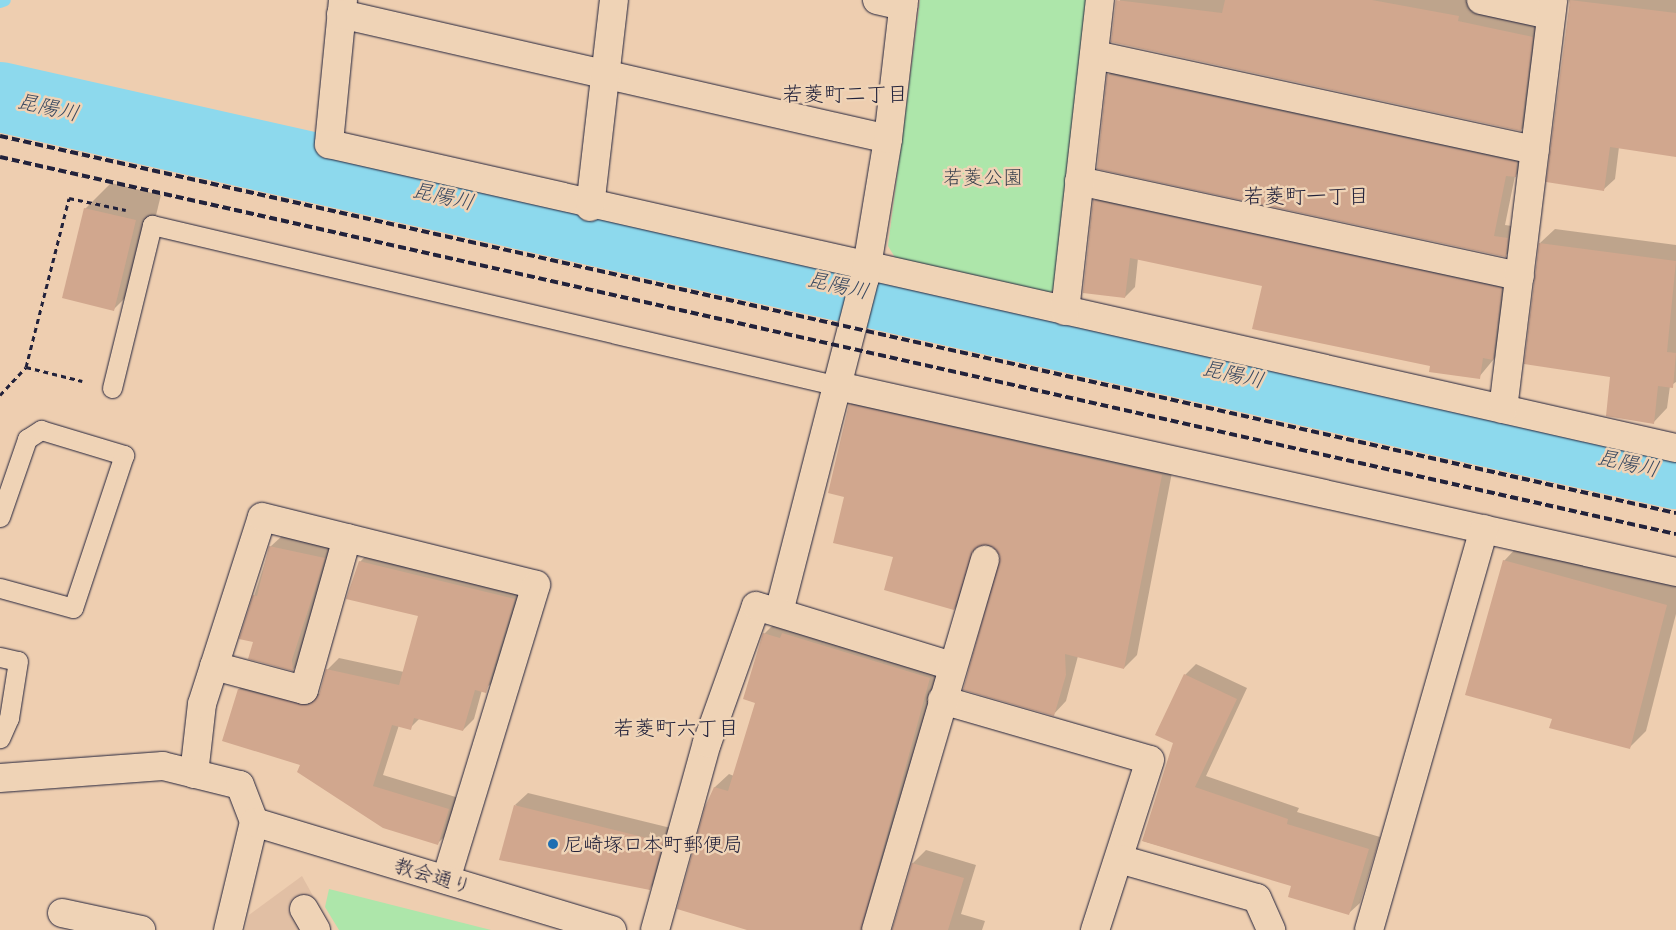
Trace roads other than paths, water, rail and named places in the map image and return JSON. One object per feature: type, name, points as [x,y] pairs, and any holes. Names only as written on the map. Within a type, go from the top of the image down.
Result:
[{"type":"street","points":[[590,207],[614,0]]},
{"type":"street","points":[[1065,311],[1100,0]]},
{"type":"street","points":[[1481,0],[1551,8],[1503,409]]},
{"type":"street","points":[[778,612],[866,273],[888,139],[895,2]]},
{"type":"street","points":[[888,139],[604,74],[342,7],[329,144],[866,273],[1065,311],[1676,448]]},
{"type":"street","points":[[1095,55],[1534,150]]},
{"type":"street","points":[[1079,181],[1520,276]]},
{"type":"street","points":[[838,386],[1676,572]]},
{"type":"street","points":[[194,774],[202,704],[262,517],[536,584],[446,880]]},
{"type":"street","points":[[1370,930],[1484,529]]},
{"type":"street","points":[[214,666],[304,690],[347,538]]},
{"type":"street","points":[[876,930],[952,666],[985,560]]},
{"type":"street","points":[[655,930],[706,743],[756,606],[952,666]]},
{"type":"street","points":[[942,700],[1150,760],[1095,930]]},
{"type":"street","points":[[0,778],[163,766],[240,785],[254,822],[228,930]]},
{"type":"street","name":"教会通り","points":[[254,822],[612,930]]},
{"type":"street","points":[[1118,858],[1257,898],[1271,930]]},
{"type":"street","points":[[62,913],[141,930]]},
{"type":"lane","points":[[112,388],[152,225],[838,386]]},
{"type":"lane","points":[[0,517],[27,439],[41,430],[124,456],[73,608],[0,588]]},
{"type":"lane","points":[[0,657],[18,661],[9,718],[0,738]]},
{"type":"waterway","points":[[0,2],[5,0]]},
{"type":"waterway","name":"昆陽川","points":[[0,97],[1676,474]]},
{"type":"railway","points":[[0,136],[1676,513]]},
{"type":"railway","points":[[0,157],[1676,534]]},
{"type":"place","name":"尼崎塚口本町郵便局","points":[[553,844]]},
{"type":"district","name":"若菱町二丁目","points":[[845,94]]},
{"type":"district","name":"若菱町一丁目","points":[[1306,196]]},
{"type":"district","name":"若菱町六丁目","points":[[676,728]]},
{"type":"park label","name":"若菱公園","points":[[983,177]]}]
